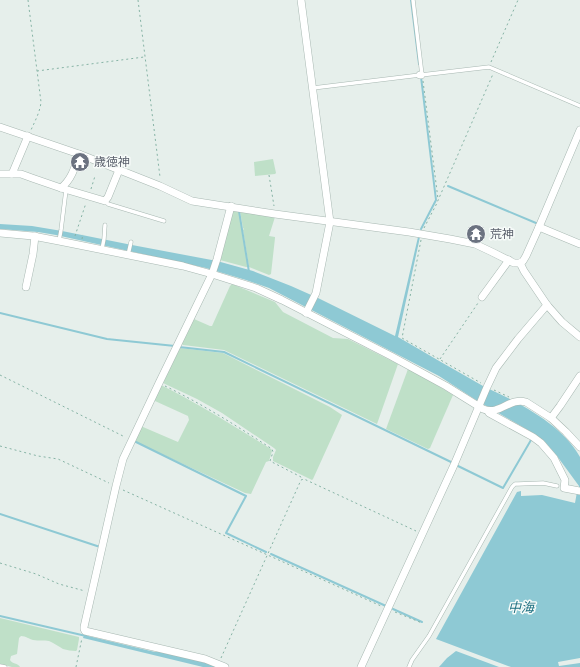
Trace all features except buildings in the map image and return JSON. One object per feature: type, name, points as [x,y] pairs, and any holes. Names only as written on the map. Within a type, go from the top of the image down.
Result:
[{"type":"street","points":[[302,0],[330,222],[316,293],[307,311]]},
{"type":"street","points":[[0,127],[79,154],[160,186],[192,201],[450,239],[475,244],[514,263],[523,261],[526,256],[580,130]]},
{"type":"street","points":[[12,174],[28,136]]},
{"type":"street","points":[[63,189],[71,176],[79,154]]},
{"type":"street","points":[[0,174],[21,174],[63,189],[106,201],[119,170]]},
{"type":"street","points":[[222,665],[205,659],[84,630],[121,467],[212,272],[217,259],[231,206]]},
{"type":"street","points":[[539,227],[580,244]]},
{"type":"street","points":[[0,233],[59,239],[129,253],[212,272],[256,288],[307,311],[391,356],[490,411],[489,413],[533,437],[541,443],[554,458],[565,480],[561,487],[579,491]]},
{"type":"street","points":[[26,287],[35,236]]},
{"type":"street","points":[[482,297],[509,260]]},
{"type":"street","points":[[520,262],[524,271],[547,305],[562,322],[580,337]]},
{"type":"street","points":[[361,667],[454,465],[496,368],[533,320],[547,305]]},
{"type":"street","points":[[551,418],[580,376]]},
{"type":"street","points":[[490,411],[497,410],[516,401],[526,402],[551,418],[580,447]]},
{"type":"lane","points":[[413,0],[421,75]]},
{"type":"lane","points":[[313,88],[489,67],[580,106]]},
{"type":"lane","points":[[59,239],[61,230],[63,189]]},
{"type":"lane","points":[[106,201],[108,204],[164,221]]},
{"type":"lane","points":[[102,248],[104,225]]},
{"type":"lane","points":[[129,253],[131,243]]},
{"type":"lane","points":[[409,667],[443,611],[512,486],[514,484],[543,483],[561,487]]},
{"type":"lane","points":[[0,666],[5,667]]},
{"type":"path","points":[[28,0],[41,105],[37,118],[28,136]]},
{"type":"path","points":[[138,0],[160,186]]},
{"type":"path","points":[[489,67],[518,0]]},
{"type":"path","points":[[37,70],[145,57]]},
{"type":"path","points":[[494,69],[422,236],[402,338],[487,387],[516,401]]},
{"type":"path","points":[[421,75],[438,200]]},
{"type":"path","points":[[269,175],[275,214]]},
{"type":"path","points":[[75,237],[95,176]]},
{"type":"path","points":[[439,360],[482,297]]},
{"type":"path","points":[[0,375],[132,441]]},
{"type":"path","points":[[159,383],[219,415],[272,449],[273,452],[270,461],[301,477],[302,479],[422,533]]},
{"type":"path","points":[[0,446],[38,456],[58,459],[422,624]]},
{"type":"path","points":[[222,665],[267,554],[302,479]]},
{"type":"path","points":[[0,563],[46,577],[59,584],[92,593]]},
{"type":"path","points":[[76,667],[84,630]]},
{"type":"green space","points":[[273,159],[275,174],[255,176],[254,162]]},
{"type":"green space","points":[[232,209],[239,211],[248,267],[220,260]]},
{"type":"green space","points":[[240,211],[275,217],[269,236],[275,238],[271,274],[269,275],[249,267]]},
{"type":"green space","points":[[232,284],[275,302],[283,312],[333,338],[348,339],[398,364],[377,424],[224,350],[183,345],[182,344],[194,319],[212,326]]},
{"type":"green space","points":[[180,348],[223,353],[330,407],[342,415],[313,479],[312,480],[273,461],[276,450],[274,448],[222,413],[163,383]]},
{"type":"green space","points":[[408,369],[453,395],[430,448],[428,449],[386,429]]},
{"type":"green space","points":[[161,385],[203,408],[271,449],[272,451],[269,461],[266,462],[251,494],[245,493],[136,442],[143,427],[178,442],[189,420],[188,416],[155,401],[154,399]]},
{"type":"green space","points":[[0,618],[79,637],[77,650],[74,651],[63,649],[49,641],[33,640],[21,636],[19,638],[17,654],[11,656],[10,660],[20,667],[0,664]]},
{"type":"water","points":[[0,224],[32,226],[62,231],[217,261],[253,271],[318,298],[395,336],[418,237],[420,237],[398,337],[483,386],[529,409],[558,430],[574,447],[580,457],[580,490],[579,486],[557,456],[545,442],[533,433],[476,400],[439,376],[269,288],[206,268],[56,235],[0,229]]},
{"type":"water","name":"中海","points":[[521,491],[521,496],[542,495],[575,503],[577,492],[580,493],[580,658],[558,662],[559,666],[580,663],[580,667],[511,667],[436,639],[517,492]]},
{"type":"water","points":[[84,635],[155,652],[163,651],[216,666],[203,667],[83,638]]},
{"type":"water","points":[[456,651],[499,667],[439,667]]},
{"type":"waterway","points":[[411,0],[419,64]]},
{"type":"waterway","points":[[421,77],[436,200],[421,229]]},
{"type":"waterway","points":[[448,186],[536,223]]},
{"type":"waterway","points":[[239,211],[249,272]]},
{"type":"waterway","points":[[0,313],[107,339],[175,346]]},
{"type":"waterway","points":[[179,347],[224,352],[451,462]]},
{"type":"waterway","points":[[458,466],[503,488],[531,440]]},
{"type":"waterway","points":[[134,441],[246,496],[226,533],[266,552]]},
{"type":"waterway","points":[[0,514],[100,547]]},
{"type":"waterway","points":[[271,554],[386,606]]},
{"type":"waterway","points":[[393,609],[422,622]]},
{"type":"waterway","points":[[0,616],[86,636]]},
{"type":"place","name":"歳徳神","points":[[80,162]]},
{"type":"place","name":"荒神","points":[[476,234]]}]
